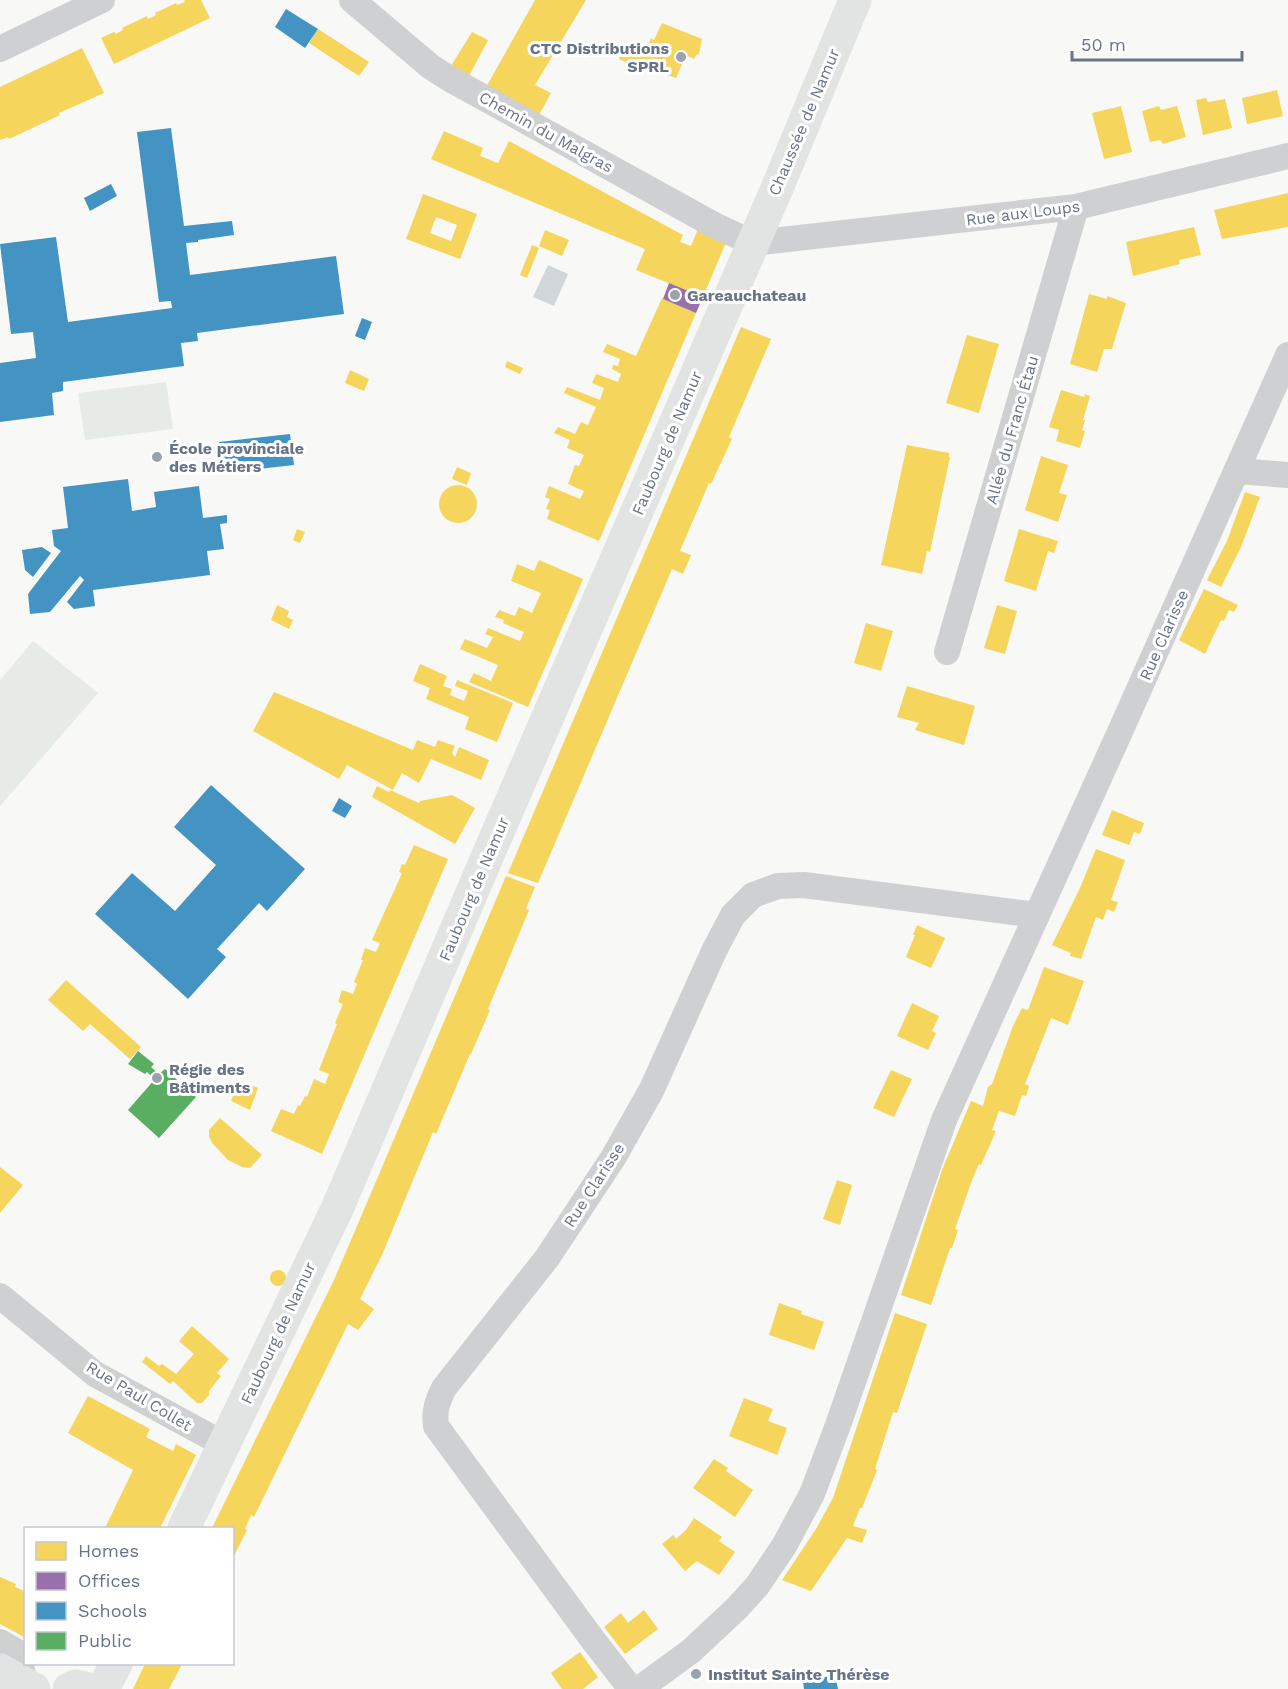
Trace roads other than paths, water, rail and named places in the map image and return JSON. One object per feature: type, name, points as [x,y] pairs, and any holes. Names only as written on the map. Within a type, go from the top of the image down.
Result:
[{"type":"street","points":[[0,49],[102,0]]},
{"type":"street","name":"Chemin du Malgras","points":[[352,0],[432,68],[450,80],[714,225],[753,243]]},
{"type":"street","name":"Chaussée de Namur","points":[[753,243],[855,0]]},
{"type":"street","name":"Rue aux Loups","points":[[753,243],[1076,207],[1288,156]]},
{"type":"street","name":"Allée du Franc Étau","points":[[947,652],[1076,207]]},
{"type":"street","name":"Faubourg de Namur","points":[[184,1527],[337,1209],[753,243]]},
{"type":"street","name":"Rue Clarisse","points":[[639,1689],[691,1651],[737,1608],[756,1586],[783,1546],[812,1494],[944,1120],[1288,355]]},
{"type":"street","points":[[1237,471],[1288,475]]},
{"type":"street","name":"Rue Clarisse","points":[[631,1689],[593,1641],[436,1426],[434,1415],[436,1403],[444,1388],[547,1258],[613,1158],[652,1089],[728,924],[733,915],[753,895],[778,886],[804,885],[1036,915]]},
{"type":"street","name":"Rue Paul Collet","points":[[0,1296],[95,1374],[225,1446]]},
{"type":"street","points":[[0,1642],[17,1652],[15,1683]]},
{"type":"street","points":[[103,1689],[115,1665]]},
{"type":"street","points":[[69,1689],[75,1686],[89,1689]]},
{"type":"place","name":"CTC Distributions SPRL","points":[[681,57]]},
{"type":"place","name":"Gareauchateau","points":[[675,295]]},
{"type":"place","name":"École provinciale des Métiers","points":[[157,457]]},
{"type":"place","name":"Régie des Bâtiments","points":[[157,1078]]},
{"type":"place","name":"Institut Sainte Thérèse","points":[[696,1674]]}]
